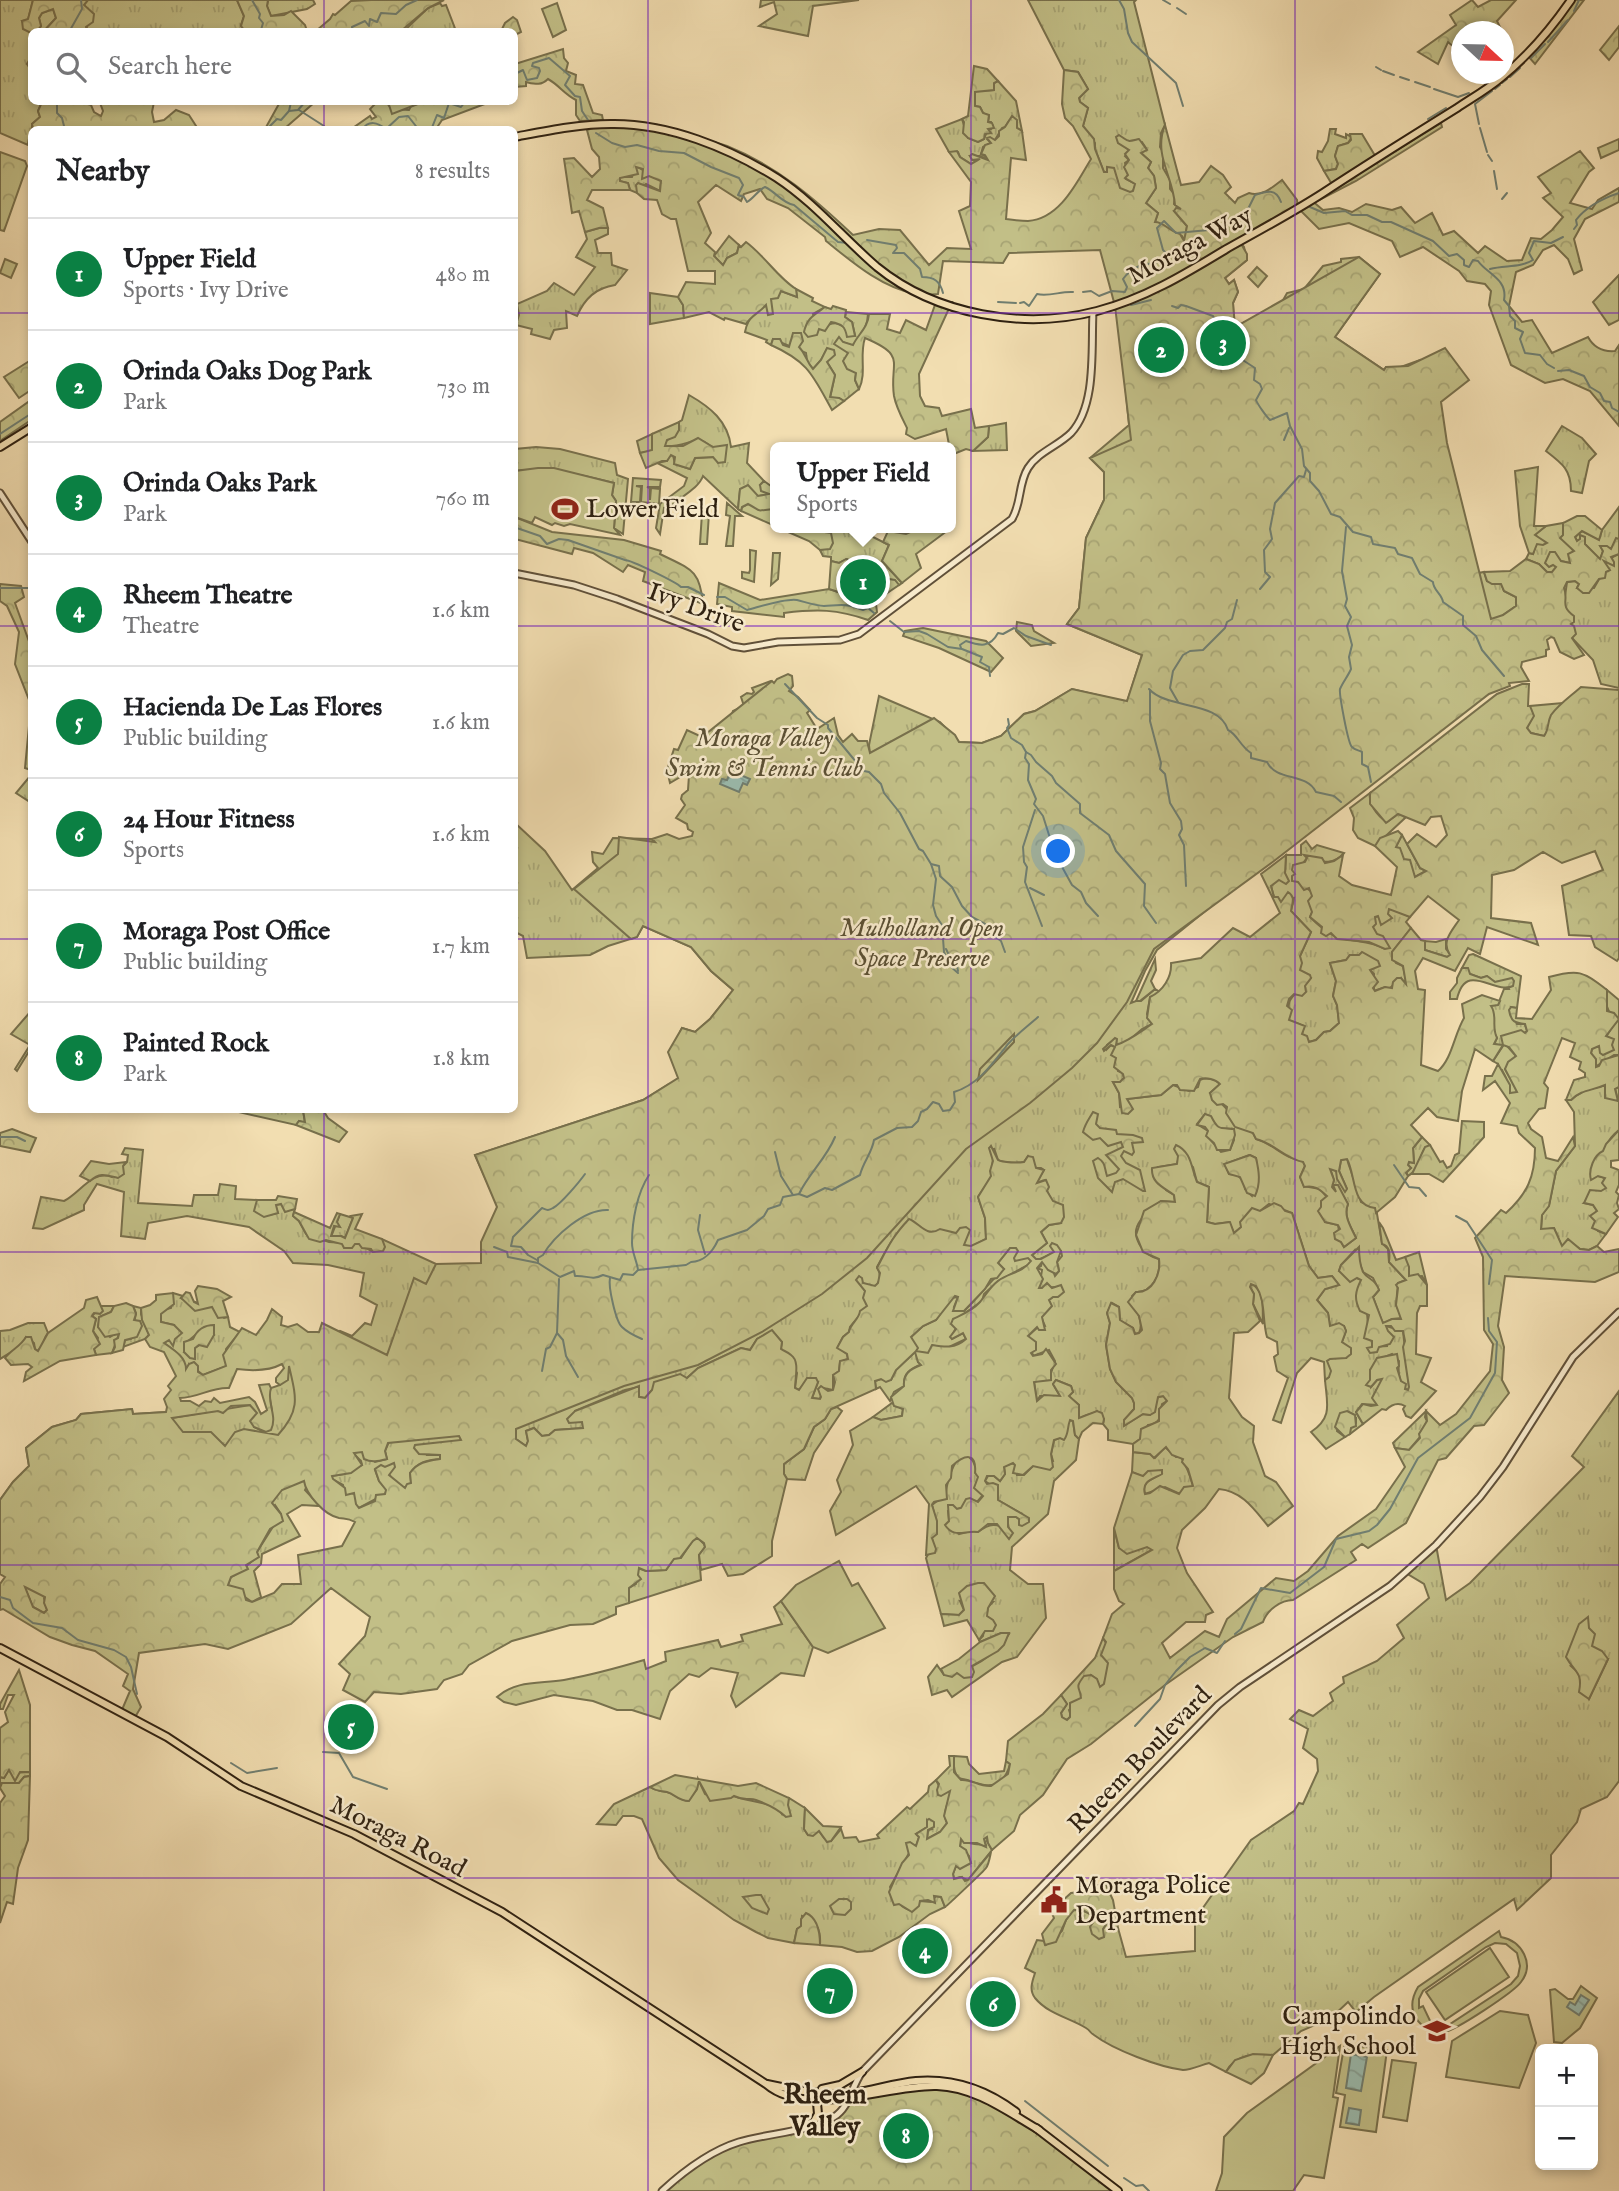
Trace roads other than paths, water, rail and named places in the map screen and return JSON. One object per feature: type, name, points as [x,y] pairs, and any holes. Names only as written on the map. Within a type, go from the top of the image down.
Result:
[{"type":"main road","name":"Moraga Way","points":[[518,136],[613,124],[637,125],[681,134],[729,153],[775,177],[812,204],[887,274],[936,302],[982,314],[1017,317],[1093,312],[1153,292],[1311,201],[1468,102],[1524,58],[1571,0]]},
{"type":"main road","points":[[0,447],[28,429]]},
{"type":"main road","name":"Moraga Road","points":[[0,1648],[167,1737],[241,1786],[354,1834],[502,1912],[776,2093],[789,2097],[850,2096],[915,2081],[953,2082],[991,2095],[1118,2191]]},
{"type":"main road","points":[[813,2125],[819,2108],[811,2095],[840,2085],[862,2072]]},
{"type":"street","name":"Ivy Drive","points":[[518,574],[573,585],[617,598],[732,646],[744,648],[778,642],[827,642],[850,638],[1012,519],[1018,509],[1022,480],[1028,468],[1038,457],[1069,435],[1083,414],[1089,383],[1093,312]]},
{"type":"street","points":[[0,493],[28,536]]},
{"type":"street","name":"Rheem Boulevard","points":[[663,2191],[708,2154],[740,2141],[813,2125],[834,2117],[847,2105],[862,2072],[1219,1704],[1390,1586],[1436,1545],[1480,1497],[1503,1467],[1573,1357],[1619,1312]]},
{"type":"water","points":[[731,771],[750,779],[747,785],[743,783],[739,792],[720,784],[722,779],[727,780]]},
{"type":"water","points":[[1581,1995],[1589,2000],[1579,2015],[1567,2007],[1570,2002],[1575,2005]]},
{"type":"water","points":[[1351,2054],[1367,2057],[1361,2091],[1346,2088]]},
{"type":"water","points":[[1349,2108],[1361,2110],[1359,2125],[1346,2123]]},
{"type":"waterway","points":[[71,28],[82,9],[81,0]]},
{"type":"waterway","points":[[252,0],[260,14],[262,28]]},
{"type":"waterway","points":[[352,28],[365,21],[369,26],[370,19],[377,22],[381,13],[396,14],[417,0]]},
{"type":"waterway","points":[[1119,0],[1124,9],[1132,42],[1176,83],[1183,106]]},
{"type":"waterway","points":[[1163,0],[1170,4]]},
{"type":"waterway","points":[[1574,11],[1579,0]]},
{"type":"waterway","points":[[1177,8],[1186,14]]},
{"type":"waterway","points":[[1548,42],[1568,20]]},
{"type":"waterway","points":[[1531,58],[1545,44]]},
{"type":"waterway","points":[[518,72],[523,70],[527,80],[537,78],[540,71],[532,66],[533,63],[549,58],[570,76],[565,85],[575,96],[580,97],[582,111],[588,120]]},
{"type":"waterway","points":[[1376,67],[1381,70]]},
{"type":"waterway","points":[[1514,73],[1520,68]]},
{"type":"waterway","points":[[1383,71],[1394,75]]},
{"type":"waterway","points":[[1400,77],[1409,80]]},
{"type":"waterway","points":[[1415,82],[1430,87]]},
{"type":"waterway","points":[[1495,89],[1500,85]]},
{"type":"waterway","points":[[1434,89],[1458,97],[1469,93]]},
{"type":"waterway","points":[[1479,124],[1475,104],[1492,91]]},
{"type":"waterway","points":[[57,105],[57,113],[64,126]]},
{"type":"waterway","points":[[289,111],[290,105]]},
{"type":"waterway","points":[[270,126],[277,119],[281,120],[289,111],[298,110],[302,105]]},
{"type":"waterway","points":[[433,126],[437,115],[444,118],[448,105]]},
{"type":"waterway","points":[[455,105],[463,105]]},
{"type":"waterway","points":[[1428,119],[1446,108]]},
{"type":"waterway","points":[[299,110],[324,126]]},
{"type":"waterway","points":[[389,126],[399,117],[408,116],[416,126]]},
{"type":"waterway","points":[[366,126],[374,123],[382,126]]},
{"type":"waterway","points":[[1480,128],[1487,152]]},
{"type":"waterway","points":[[596,133],[625,147],[637,145],[659,151],[684,153],[739,178],[743,185],[738,195],[744,197],[747,202],[765,187],[794,205],[838,242],[848,243]]},
{"type":"waterway","points":[[1488,155],[1492,161]]},
{"type":"waterway","points":[[1494,171],[1497,189]]},
{"type":"waterway","points":[[1083,292],[1091,291],[1099,296],[1112,291],[1125,292],[1127,287],[1123,279],[1132,270],[1142,265],[1166,261],[1168,255],[1163,250],[1157,228],[1164,221],[1176,233],[1209,230],[1243,219],[1255,195],[1274,193],[1281,202]]},
{"type":"waterway","points":[[1502,199],[1507,193]]},
{"type":"waterway","points":[[1574,229],[1576,220],[1585,211],[1601,200],[1619,193]]},
{"type":"waterway","points":[[1310,207],[1324,213],[1345,211],[1352,215],[1367,215],[1382,222],[1391,222],[1433,241],[1449,256],[1457,254],[1464,260],[1464,265],[1469,267],[1473,260],[1478,261],[1503,287],[1504,300],[1509,306],[1510,316],[1515,321],[1515,328],[1523,332],[1520,339],[1525,353],[1540,355],[1554,368]]},
{"type":"waterway","points":[[1490,269],[1528,263],[1533,260],[1529,253],[1534,241],[1551,243],[1563,237]]},
{"type":"waterway","points":[[867,240],[896,245],[893,253],[904,253],[920,269],[922,277],[936,280],[943,293]]},
{"type":"waterway","points":[[1020,303],[1024,302],[1029,306],[1037,294],[1073,292]]},
{"type":"waterway","points":[[1131,305],[1151,300]]},
{"type":"waterway","points":[[998,302],[1016,303]]},
{"type":"waterway","points":[[1172,306],[1186,306],[1213,316],[1217,323],[1216,328],[1224,331],[1223,337],[1235,355],[1255,368],[1254,380],[1262,389],[1256,400],[1264,413],[1270,420],[1287,413],[1290,426],[1302,449],[1304,466],[1310,473],[1310,481],[1319,491],[1331,514],[1340,517],[1353,532],[1371,537],[1373,544],[1395,548],[1398,554],[1412,558],[1420,574],[1433,582],[1443,602],[1463,616],[1463,625],[1476,636],[1482,650],[1504,676]]},
{"type":"waterway","points":[[1558,371],[1569,370],[1584,376],[1590,387],[1619,412]]},
{"type":"waterway","points":[[0,434],[28,416]]},
{"type":"waterway","points":[[1284,440],[1289,428]]},
{"type":"waterway","points":[[1260,589],[1270,577],[1265,572],[1264,550],[1272,539],[1270,529],[1275,503],[1299,476],[1304,477],[1306,470]]},
{"type":"waterway","points":[[1346,527],[1342,571],[1347,599],[1345,606],[1351,617],[1347,626],[1352,645],[1349,657],[1351,669],[1340,693],[1350,744],[1362,752],[1362,764],[1368,767],[1371,782]]},
{"type":"waterway","points":[[518,528],[540,536],[547,544],[559,539],[568,540],[629,561],[681,587],[688,587],[704,595]]},
{"type":"waterway","points":[[0,588],[28,588]]},
{"type":"waterway","points":[[717,597],[725,597],[747,610],[779,601],[797,600],[821,606],[847,605],[863,610],[868,608],[874,613]]},
{"type":"waterway","points":[[1178,702],[1170,688],[1173,671],[1183,655],[1190,651],[1203,650],[1225,628],[1227,622],[1232,619],[1237,600]]},
{"type":"waterway","points":[[890,621],[904,632],[919,631],[948,647],[982,657],[980,662],[989,667],[990,676]]},
{"type":"waterway","points":[[961,648],[960,645],[966,641],[980,645],[988,643],[998,633],[1003,634],[1014,628],[1026,636],[1051,645]]},
{"type":"waterway","points":[[785,684],[817,718],[828,725],[857,763],[859,770],[869,772],[881,784],[919,849],[931,864],[939,866],[940,876],[952,887],[962,906],[1001,941],[1005,952]]},
{"type":"waterway","points":[[1149,689],[1157,696],[1215,714],[1251,753],[1251,758],[1267,762],[1277,772],[1306,782],[1316,792],[1334,796],[1341,802]]},
{"type":"waterway","points":[[1150,690],[1150,721],[1161,763],[1160,769],[1165,774],[1170,803],[1181,821],[1182,829],[1179,835],[1184,845],[1186,886]]},
{"type":"waterway","points":[[1008,719],[1007,728],[1011,738],[1022,745],[1056,783],[1080,804],[1080,813],[1109,835],[1116,851],[1145,884],[1144,906],[1156,923]]},
{"type":"waterway","points":[[1026,752],[1025,758],[1029,764],[1028,780],[1036,799],[1034,804],[1043,816],[1055,854],[1060,858],[1072,885],[1081,892],[1086,903],[1098,916]]},
{"type":"waterway","points":[[1035,810],[1023,847],[1027,867],[1025,882],[1042,926]]},
{"type":"waterway","points":[[931,864],[936,879],[933,905],[942,925],[944,952],[950,966],[958,973]]},
{"type":"waterway","points":[[1030,888],[1044,895]]},
{"type":"waterway","points":[[946,949],[956,961],[958,971]]},
{"type":"waterway","points":[[494,1247],[507,1252],[508,1257],[538,1263],[560,1277],[574,1271],[575,1276],[592,1278],[603,1275],[620,1280],[623,1274],[633,1275],[638,1270],[686,1265],[700,1260],[711,1252],[718,1240],[747,1230],[764,1216],[768,1209],[780,1205],[783,1197],[799,1194],[807,1197],[825,1188],[832,1190],[860,1175],[874,1140],[897,1128],[912,1127],[921,1112],[933,1102],[939,1104],[943,1111],[950,1110],[955,1102],[954,1092],[978,1079],[1011,1040],[1038,1017]]},
{"type":"waterway","points":[[0,1137],[17,1137],[25,1141]]},
{"type":"waterway","points":[[799,1194],[835,1137]]},
{"type":"waterway","points":[[775,1152],[781,1176],[793,1195]]},
{"type":"waterway","points":[[1394,1165],[1409,1187],[1419,1188],[1426,1196]]},
{"type":"waterway","points":[[537,1260],[521,1247],[511,1246],[513,1237],[542,1208],[549,1210],[556,1206],[585,1174]]},
{"type":"waterway","points":[[638,1270],[632,1247],[633,1226],[638,1199],[649,1175]]},
{"type":"waterway","points":[[538,1263],[538,1258],[571,1225],[589,1214],[608,1210]]},
{"type":"waterway","points":[[700,1215],[698,1230],[705,1254]]},
{"type":"waterway","points":[[1456,1216],[1467,1222],[1492,1260],[1489,1284]]},
{"type":"waterway","points":[[610,1278],[611,1296],[620,1324],[626,1331],[642,1339]]},
{"type":"waterway","points":[[559,1279],[557,1333],[563,1340],[566,1356],[578,1377]]},
{"type":"waterway","points":[[1235,1634],[1241,1629],[1261,1588],[1290,1593],[1324,1567],[1336,1539],[1369,1531],[1377,1525],[1390,1509],[1418,1458],[1470,1418],[1495,1373],[1497,1342],[1489,1331],[1488,1318]]},
{"type":"waterway","points":[[542,1371],[546,1349],[550,1347],[557,1333]]},
{"type":"waterway","points":[[0,1597],[10,1600],[13,1608],[33,1623],[62,1628],[78,1640],[114,1650],[126,1657],[137,1694]]},
{"type":"waterway","points":[[1135,1726],[1160,1699],[1165,1685],[1190,1657],[1205,1648],[1217,1653],[1225,1641]]},
{"type":"waterway","points":[[323,1752],[339,1753],[353,1777],[387,1789]]},
{"type":"waterway","points":[[231,1763],[247,1773],[277,1768]]},
{"type":"waterway","points":[[1025,2101],[1108,2166]]},
{"type":"waterway","points":[[1124,2178],[1136,2186],[1143,2185],[1149,2191]]},
{"type":"place","name":"Orinda Oaks Park","points":[[1223,343]]},
{"type":"place","name":"Orinda Oaks Dog Park","points":[[1161,350]]},
{"type":"place","name":"Lower Field","points":[[565,509]]},
{"type":"place","name":"Upper Field","points":[[863,582]]},
{"type":"place","name":"Hacienda De Las Flores","points":[[351,1727]]},
{"type":"place","name":"Moraga Police Department","points":[[1054,1900]]},
{"type":"place","name":"Rheem Theatre","points":[[925,1951]]},
{"type":"place","name":"Moraga Post Office","points":[[830,1991]]},
{"type":"place","name":"24 Hour Fitness","points":[[993,2004]]},
{"type":"place","name":"Campolindo High School","points":[[1437,2031]]},
{"type":"place","name":"Painted Rock","points":[[906,2136]]},
{"type":"district","name":"Rheem Valley","points":[[825,2111]]},
{"type":"park label","name":"Moraga Valley Swim & Tennis Club","points":[[764,753]]},
{"type":"park label","name":"Mulholland Open Space Preserve","points":[[922,943]]}]
